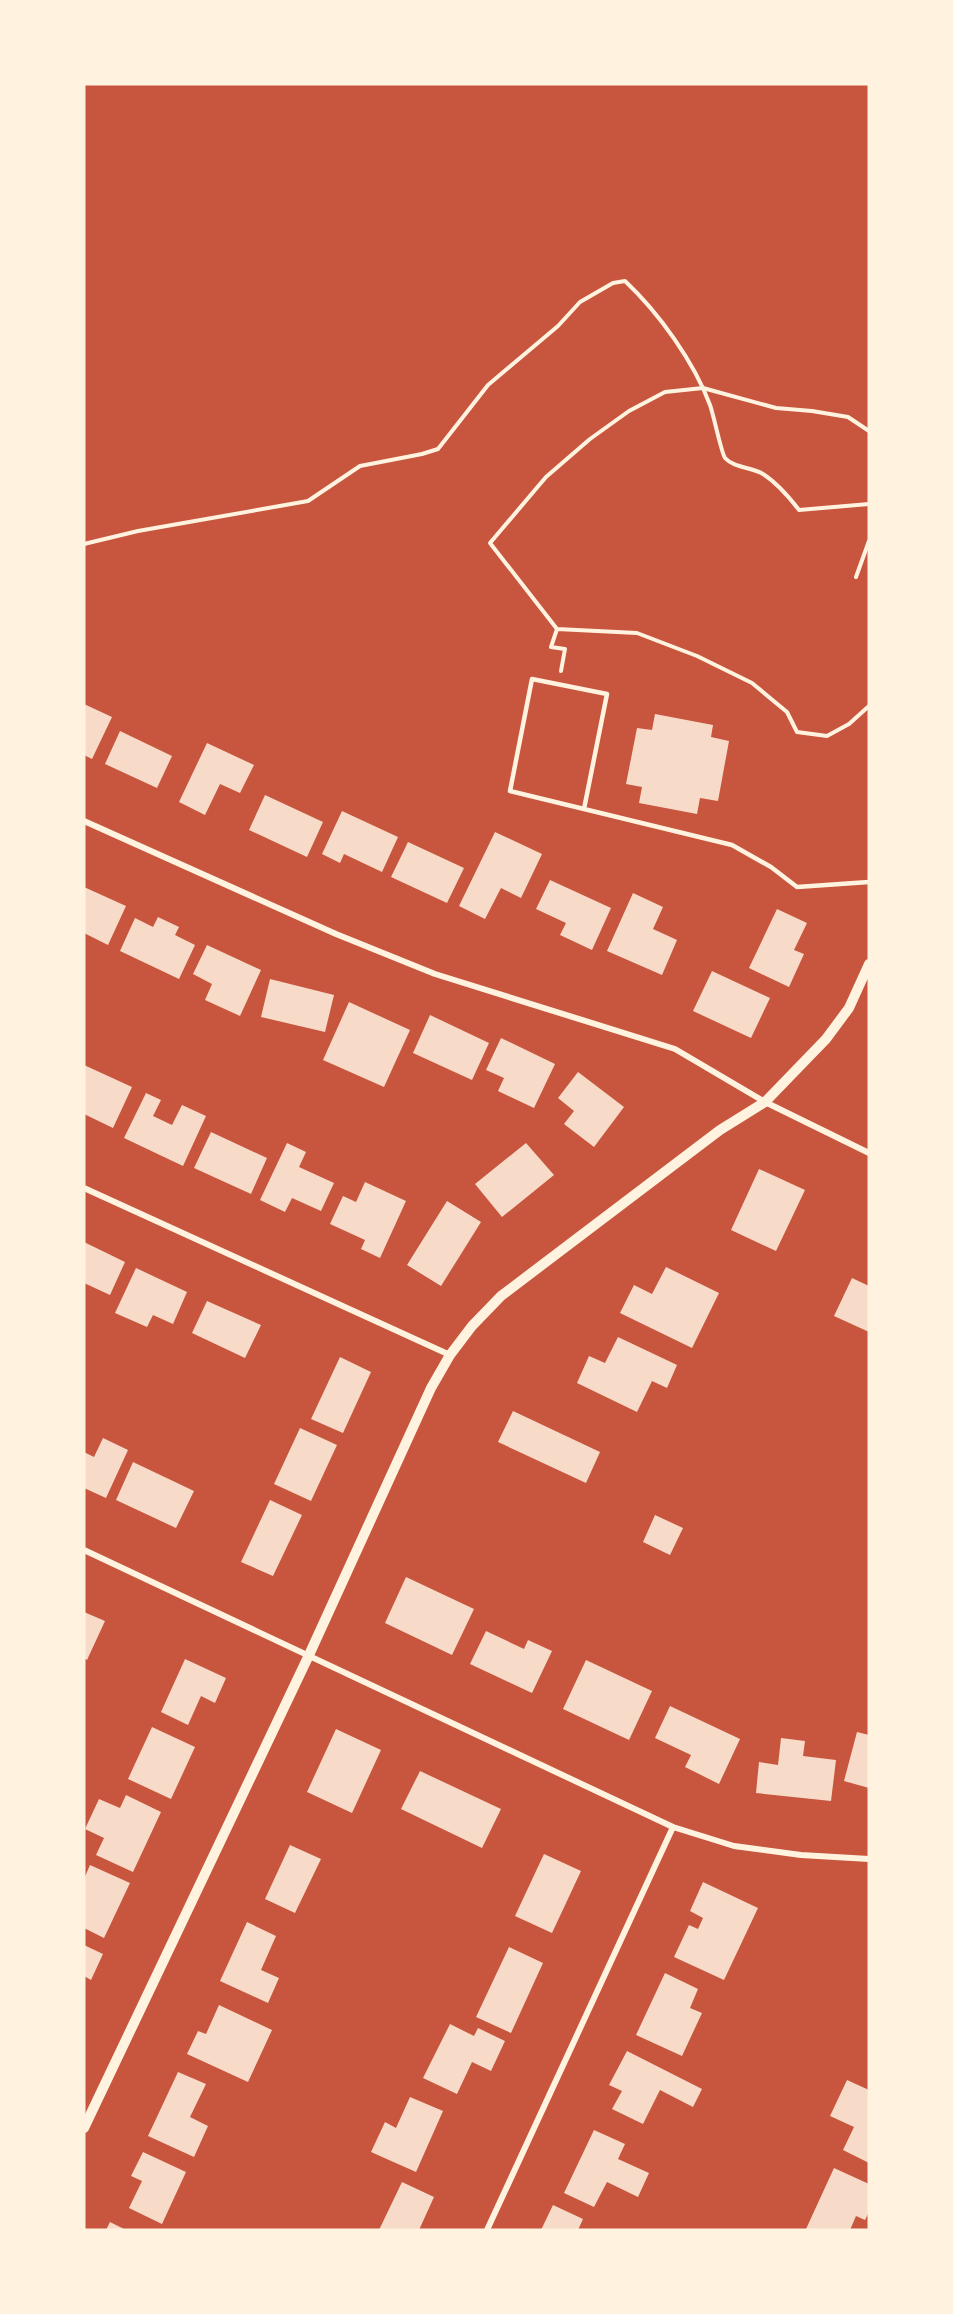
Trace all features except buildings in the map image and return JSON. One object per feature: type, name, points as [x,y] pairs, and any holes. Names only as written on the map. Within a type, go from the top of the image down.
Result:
[{"type":"street","points":[[84,821],[336,934],[435,974],[675,1049],[765,1102],[869,1153]]},
{"type":"street","points":[[84,2128],[309,1655],[414,1424],[450,1355],[472,1326],[501,1296],[720,1130],[765,1102],[826,1040],[849,1008],[869,964]]},
{"type":"street","points":[[84,1188],[450,1355]]},
{"type":"street","points":[[84,1550],[673,1827],[734,1846],[801,1855],[869,1859]]},
{"type":"street","points":[[487,2230],[673,1827]]},
{"type":"lane","points":[[584,809],[607,694],[532,679],[510,791],[584,809],[732,845],[771,867],[797,887],[869,882]]},
{"type":"path","points":[[84,544],[138,531],[308,501],[360,466],[422,454],[438,448],[488,385],[558,326],[580,302],[613,283],[625,281],[645,300],[671,336],[703,388],[711,406],[723,456],[732,463],[764,475],[788,495],[799,510],[869,504]]},
{"type":"path","points":[[869,431],[848,417],[776,408],[703,388],[664,392],[629,411],[590,439],[546,477],[490,543],[557,628],[637,633],[697,656],[752,683],[787,712],[797,732],[828,736],[849,724],[869,706]]},
{"type":"path","points":[[856,577],[869,541]]},
{"type":"path","points":[[557,628],[551,647],[565,649],[559,685]]}]
